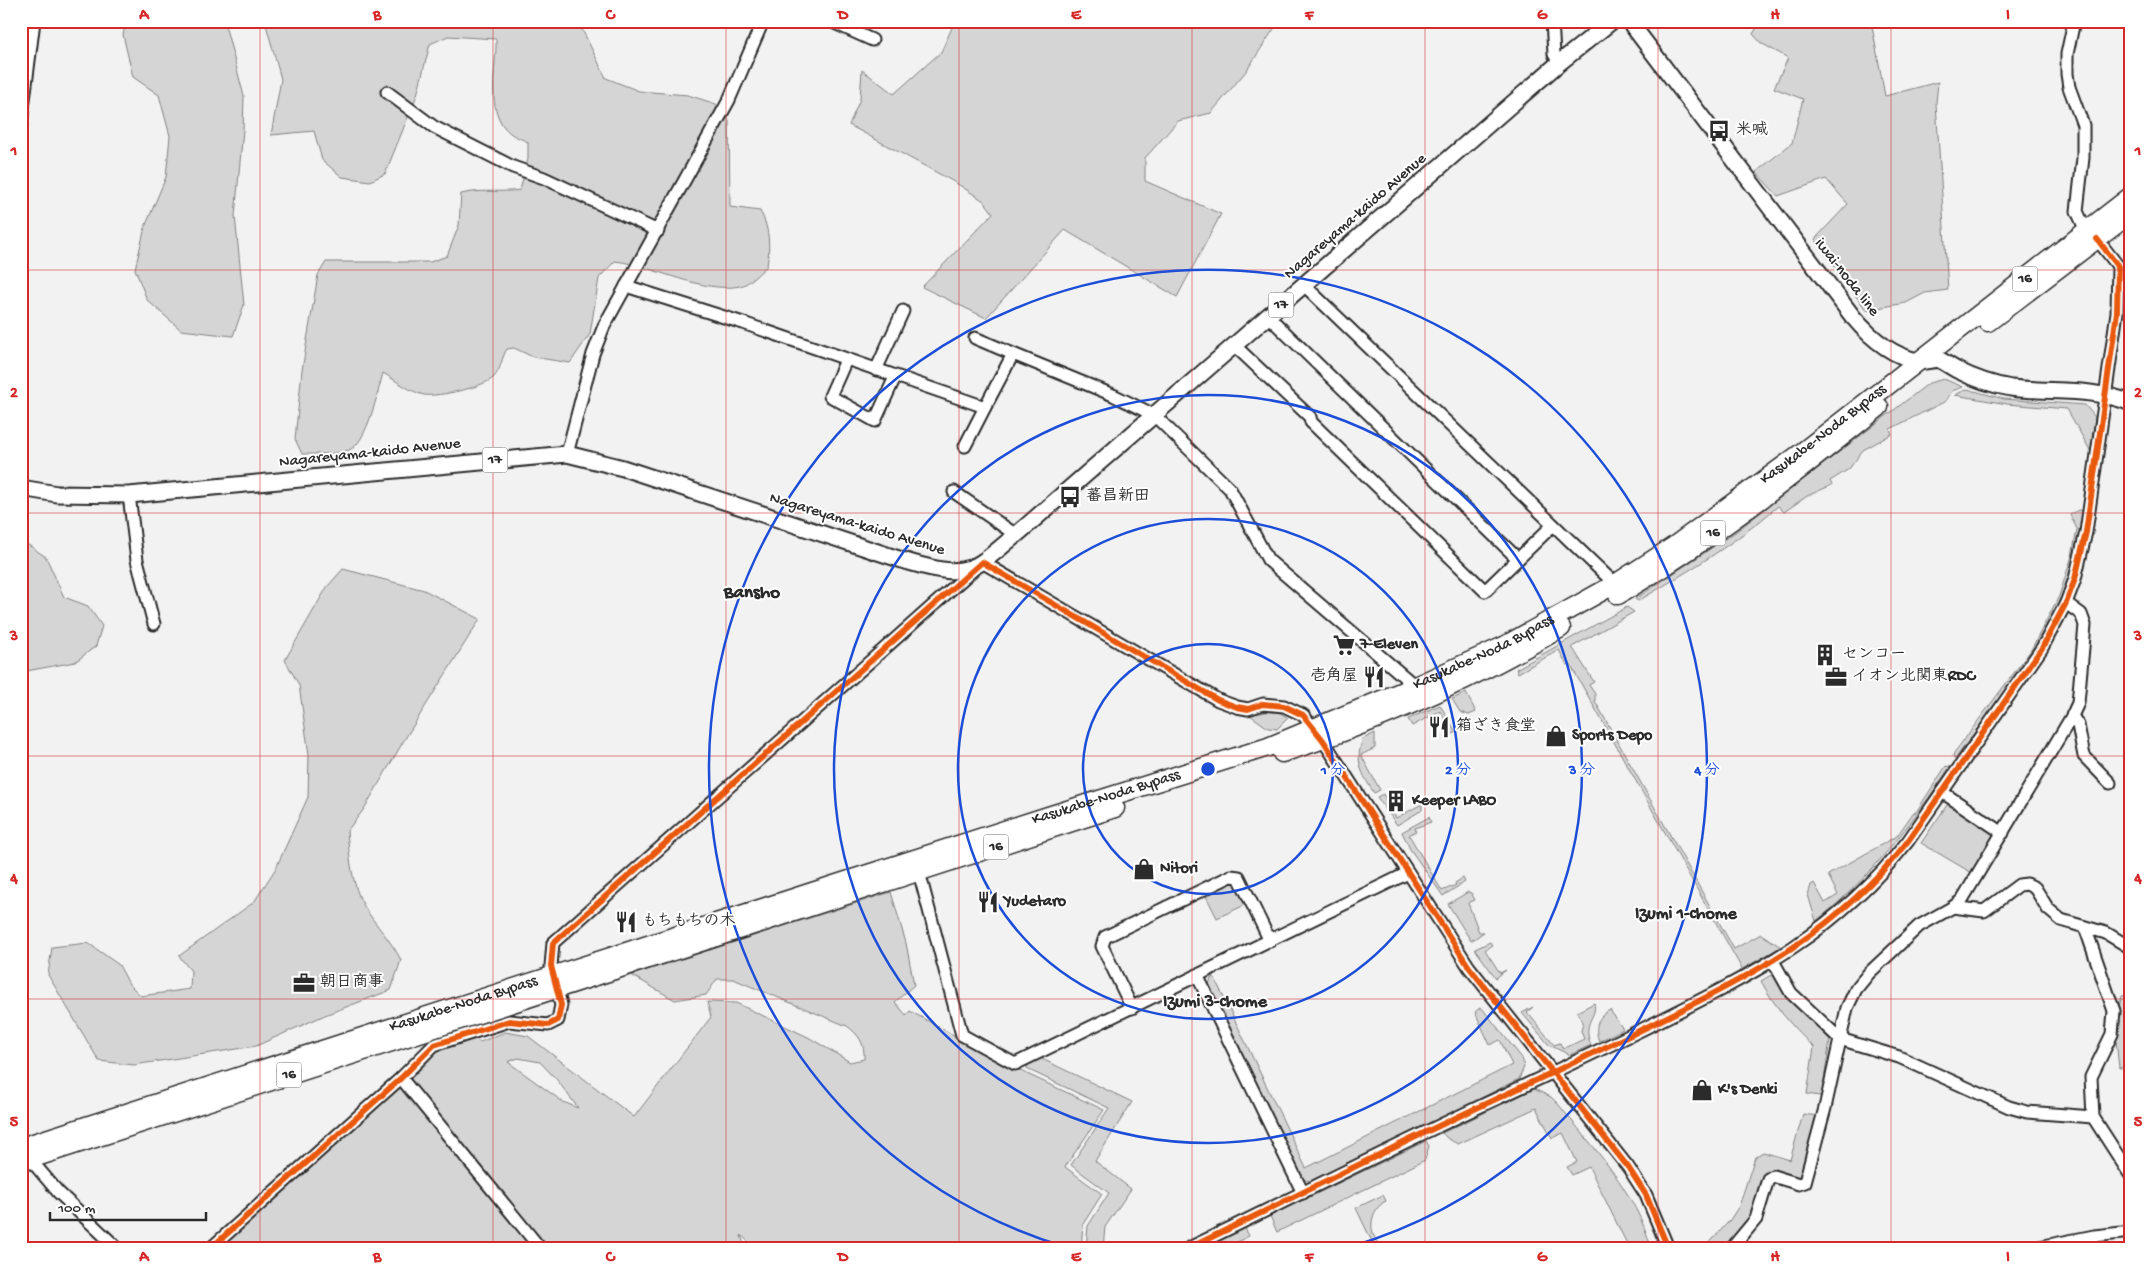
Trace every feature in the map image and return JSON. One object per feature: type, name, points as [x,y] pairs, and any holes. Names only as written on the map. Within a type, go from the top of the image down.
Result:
[{"type":"highway","name":"Kasukabe-Noda Bypass","points":[[555,982],[919,872],[1431,695],[1512,656],[1650,576],[1779,486],[1939,360],[2091,235],[2131,196]]},
{"type":"highway","name":"Kasukabe-Noda Bypass","points":[[24,1150],[555,982],[1268,747],[1319,734],[1415,686],[1504,646],[1615,584],[1674,546],[2091,235],[2131,213]]},
{"type":"main road","name":"Nagareyama-kaido Avenue","points":[[21,488],[57,494],[129,495],[567,454],[623,468],[928,567],[965,570],[982,562],[1016,535],[1559,63],[1612,21]]},
{"type":"main road","name":"iwai-noda line","points":[[1629,21],[1858,323],[1874,339],[1892,350],[1919,362],[1939,360]]},
{"type":"main road","points":[[1939,360],[1973,377],[2009,388],[2079,390],[2131,403]]},
{"type":"street","points":[[21,124],[34,21]]},
{"type":"street","points":[[567,454],[597,341],[729,100],[763,21]]},
{"type":"street","points":[[830,21],[872,40]]},
{"type":"street","points":[[1552,21],[1554,54],[1559,63]]},
{"type":"street","points":[[1189,1248],[1714,994],[1811,937],[1869,886],[1908,841],[2037,656],[2066,603],[2086,532],[2117,312],[2118,266],[2091,235],[2077,212],[2083,158],[2083,125],[2069,87],[2067,74],[2067,54],[2074,21]]},
{"type":"street","points":[[387,92],[434,128],[513,167],[544,178],[658,231]]},
{"type":"street","points":[[626,286],[743,323],[985,408]]},
{"type":"street","points":[[1304,286],[1552,526],[1615,584]]},
{"type":"street","points":[[876,370],[903,311]]},
{"type":"street","points":[[1268,316],[1518,559]]},
{"type":"street","points":[[975,338],[1113,395],[1154,415],[1230,489],[1268,560],[1415,686]]},
{"type":"street","points":[[1234,345],[1310,417],[1311,422],[1318,429],[1485,591],[1552,526]]},
{"type":"street","points":[[965,446],[1013,354]]},
{"type":"street","points":[[846,360],[830,396],[875,421],[895,377]]},
{"type":"street","points":[[954,492],[1016,535]]},
{"type":"street","points":[[129,495],[137,560],[154,624]]},
{"type":"street","points":[[211,1248],[401,1078],[434,1046],[510,1021],[554,1024],[558,1020],[561,1005],[550,957],[553,943],[982,562],[1218,700],[1237,708],[1248,709],[1264,704],[1284,706],[1303,715],[1319,734],[1486,990],[1553,1072],[1637,1181],[1657,1219],[1668,1248]]},
{"type":"street","points":[[1732,1248],[1756,1219],[1768,1179],[1773,1176],[1799,1184],[1805,1182],[1825,1108],[1847,1008],[1856,989],[1868,973],[1919,926],[1962,900],[2072,716],[2078,703],[2085,625],[2081,614],[2066,603]]},
{"type":"street","points":[[2072,716],[2078,725],[2084,756],[2110,783]]},
{"type":"street","points":[[1942,792],[2003,833]]},
{"type":"street","points":[[919,872],[962,1035],[1015,1064],[1408,873]]},
{"type":"street","points":[[1132,1008],[1102,946],[1103,941],[1105,938],[1214,884],[1231,876],[1239,877],[1270,940]]},
{"type":"street","points":[[1953,907],[1984,911],[2020,885],[2027,884],[2035,888],[2048,909],[2060,920],[2106,933],[2131,948]]},
{"type":"street","points":[[2085,927],[2114,1011],[2112,1034],[2091,1077],[2093,1117],[2131,1176]]},
{"type":"street","points":[[1772,961],[1791,993],[1840,1039],[1908,1061],[2009,1108],[2028,1112],[2093,1117]]},
{"type":"street","points":[[1197,975],[1303,1193]]},
{"type":"street","points":[[401,1078],[540,1248]]},
{"type":"street","points":[[24,1150],[58,1192],[117,1248]]},
{"type":"street","points":[[2034,1248],[2094,1236],[2131,1232]]},
{"type":"shaded area","points":[[126,21],[224,21],[244,96],[243,130],[235,216],[244,305],[233,336],[181,330],[147,300],[135,269],[145,227],[166,177],[170,136],[159,95],[133,77],[123,35]]},
{"type":"shaded area","points":[[265,21],[578,21],[606,78],[639,91],[688,95],[716,104],[729,120],[730,207],[760,211],[766,224],[768,238],[767,266],[743,285],[725,287],[694,283],[615,261],[599,278],[590,334],[570,363],[533,357],[514,348],[507,349],[497,374],[489,381],[461,391],[431,395],[424,395],[403,386],[383,373],[371,416],[361,438],[355,446],[349,450],[337,453],[302,454],[295,439],[302,370],[318,275],[326,262],[430,262],[447,256],[459,225],[461,194],[520,190],[528,159],[528,142],[510,133],[502,124],[497,114],[494,102],[496,39],[448,36],[430,44],[417,95],[385,174],[370,181],[342,177],[322,160],[314,131],[271,135],[281,79]]},
{"type":"shaded area","points":[[955,21],[1279,21],[1247,70],[1211,113],[1178,121],[1145,158],[1145,181],[1221,214],[1177,297],[1065,230],[986,318],[922,287],[993,213],[984,201],[956,183],[849,125],[860,99],[862,70],[894,94],[941,52]]},
{"type":"shaded area","points":[[1761,21],[1871,21],[1885,96],[1938,82],[1936,103],[1948,290],[1925,293],[1906,303],[1866,310],[1815,239],[1848,204],[1826,179],[1778,196],[1756,172],[1792,143],[1803,99],[1774,88],[1788,58],[1761,43],[1753,34]]},
{"type":"shaded area","points":[[1944,379],[1963,387],[1952,391],[1946,401],[1890,429],[1892,434],[1863,450],[1849,469],[1830,481],[1832,485],[1807,496],[1784,512],[1778,506],[1745,533],[1710,557],[1638,601],[1635,599],[1734,533],[1929,383]]},
{"type":"shaded area","points":[[1967,389],[2004,399],[2085,405],[2095,417],[2091,452],[2067,409],[2007,404],[1955,395]]},
{"type":"shaded area","points":[[2078,510],[2083,511],[2075,555],[2057,611],[2029,659],[1955,759],[1954,753],[2031,650],[2059,596],[2072,556],[2077,529],[2070,515]]},
{"type":"shaded area","points":[[21,540],[46,557],[64,597],[88,606],[102,626],[96,646],[75,662],[21,672]]},
{"type":"shaded area","points":[[343,569],[424,590],[480,619],[403,742],[364,809],[347,831],[352,870],[360,898],[368,913],[401,960],[391,990],[325,1015],[256,1046],[134,1065],[99,1061],[48,975],[52,947],[88,943],[119,965],[129,984],[141,996],[190,989],[191,971],[179,956],[254,902],[276,868],[308,797],[309,755],[299,685],[285,660],[327,587]]},
{"type":"shaded area","points":[[1627,607],[1634,612],[1572,647],[1594,682],[1589,685],[1595,694],[1595,701],[1734,949],[1761,934],[1781,947],[1742,969],[1570,664],[1567,665],[1559,650],[1518,673],[1516,669]]},
{"type":"shaded area","points":[[1466,693],[1476,712],[1469,715],[1460,712],[1452,699]]},
{"type":"shaded area","points":[[1440,705],[1456,732],[1453,734],[1440,711],[1412,726],[1408,719]]},
{"type":"shaded area","points":[[1271,711],[1279,712],[1288,718],[1277,729],[1268,728],[1250,715]]},
{"type":"shaded area","points":[[1375,733],[1375,748],[1361,755],[1380,790],[1374,793],[1363,773],[1359,754],[1363,739]]},
{"type":"shaded area","points":[[1946,766],[1950,767],[1889,849],[1855,887],[1816,921],[1808,895],[1811,885],[1814,883],[1825,903],[1838,895],[1828,875],[1897,836],[1913,813],[1916,812]]},
{"type":"shaded area","points":[[1383,794],[1396,818],[1422,804],[1422,810],[1397,825],[1377,797]]},
{"type":"shaded area","points":[[1953,804],[1993,831],[1994,837],[1972,873],[1921,843],[1947,805]]},
{"type":"shaded area","points":[[1429,817],[1431,822],[1415,828],[1416,831],[1409,835],[1442,891],[1456,885],[1455,883],[1463,878],[1465,882],[1443,896],[1410,849],[1402,832]]},
{"type":"shaded area","points":[[1231,881],[1236,883],[1247,904],[1217,918],[1205,894]]},
{"type":"shaded area","points":[[891,892],[906,943],[914,985],[895,1002],[906,1015],[910,1011],[1010,1066],[1104,1110],[1065,1167],[1102,1194],[1083,1224],[1081,1248],[755,1248],[741,1235],[745,1248],[219,1248],[399,1087],[403,1087],[439,1050],[474,1038],[480,1042],[505,1032],[528,1036],[634,1117],[711,1017],[707,1002],[736,1003],[808,1037],[850,1062],[864,1059],[860,1040],[847,1026],[733,979],[717,979],[706,995],[675,1000],[631,975]],"holes":[[[518,1058],[540,1062],[557,1080],[578,1108],[563,1102],[508,1062]]]},
{"type":"shaded area","points":[[1468,892],[1471,893],[1475,900],[1468,903],[1479,932],[1484,932],[1471,941],[1448,904]]},
{"type":"shaded area","points":[[1490,942],[1492,945],[1485,950],[1500,973],[1506,970],[1496,978],[1475,949]]},
{"type":"shaded area","points":[[1771,975],[1776,976],[1794,1004],[1830,1040],[1820,1096],[1807,1094],[1814,1047],[1784,1016],[1766,990],[1761,981]]},
{"type":"shaded area","points":[[1214,977],[1306,1168],[1512,1065],[1500,1040],[1490,1045],[1475,1012],[1481,1007],[1522,1058],[1524,1067],[1519,1079],[1313,1182],[1302,1179],[1208,988],[1211,978]]},
{"type":"shaded area","points":[[2131,995],[2131,1067],[2119,1068],[2114,1022],[2122,996]]},
{"type":"shaded area","points":[[1594,1003],[1595,1008],[1588,1031],[1591,1045],[1570,1055],[1549,1045],[1522,1013],[1533,1007],[1527,1012],[1554,1045],[1560,1043],[1563,1049],[1584,1039],[1581,1031],[1583,1022],[1577,1012]]},
{"type":"shaded area","points":[[1610,1010],[1623,1029],[1599,1041],[1597,1028],[1599,1019]]},
{"type":"shaded area","points":[[1040,1058],[1132,1102],[1095,1161],[1131,1189],[1105,1227],[1103,1248],[1086,1248],[1088,1226],[1109,1193],[1071,1165],[1109,1108],[1027,1069],[1028,1064]]},
{"type":"shaded area","points":[[1534,1089],[1551,1097],[1558,1104],[1599,1154],[1625,1190],[1635,1208],[1651,1248],[1629,1248],[1589,1167],[1572,1175],[1567,1167],[1577,1162],[1563,1133],[1552,1138],[1536,1108],[1458,1144],[1448,1139],[1442,1133]]},
{"type":"shaded area","points":[[1803,1114],[1818,1116],[1808,1158],[1800,1176],[1795,1178],[1766,1170],[1751,1215],[1724,1248],[1705,1248],[1730,1220],[1739,1206],[1755,1157],[1763,1152],[1790,1160]]},
{"type":"shaded area","points":[[1426,1141],[1429,1146],[1425,1160],[1277,1232],[1270,1216]]},
{"type":"shaded area","points":[[1383,1195],[1386,1201],[1380,1205],[1373,1217],[1372,1231],[1378,1243],[1384,1248],[1375,1248],[1356,1208]]},
{"type":"shaded area","points":[[1245,1228],[1249,1236],[1225,1248],[1205,1248]]},
{"type":"cycle path","points":[[1189,1248],[1409,1140],[1694,1004],[1762,967],[1793,947],[1853,901],[1881,873],[1908,841],[2042,648],[2066,603],[2075,579],[2086,532],[2117,312],[2118,266],[2097,239]]},
{"type":"cycle path","points":[[211,1248],[401,1078],[434,1045],[509,1021],[548,1025],[558,1020],[561,1005],[551,966],[553,943],[982,562],[1218,700],[1248,709],[1263,704],[1284,706],[1303,715],[1323,740],[1469,967],[1628,1167],[1646,1195],[1668,1248]]},
{"type":"place","name":"米喊","points":[[1719,131]]},
{"type":"place","name":"蕃昌新田","points":[[1070,497]]},
{"type":"place","name":"7-Eleven","points":[[1344,645]]},
{"type":"place","name":"センコー","points":[[1825,655]]},
{"type":"place","name":"壱角屋","points":[[1374,677]]},
{"type":"place","name":"イオン北関東RDC","points":[[1836,677]]},
{"type":"place","name":"箱ざき食堂","points":[[1439,727]]},
{"type":"place","name":"Sports Depo","points":[[1556,736]]},
{"type":"place","name":"Keeper LABO","points":[[1396,801]]},
{"type":"place","name":"Nitori","points":[[1144,869]]},
{"type":"place","name":"Yudetaro","points":[[988,902]]},
{"type":"place","name":"もちもちの木","points":[[626,922]]},
{"type":"place","name":"朝日商事","points":[[304,983]]},
{"type":"place","name":"K's Denki","points":[[1702,1090]]},
{"type":"district","name":"Bansho","points":[[752,593]]},
{"type":"district","name":"Izumi 1-chome","points":[[1686,914]]},
{"type":"district","name":"Izumi 3-chome","points":[[1215,1002]]}]
